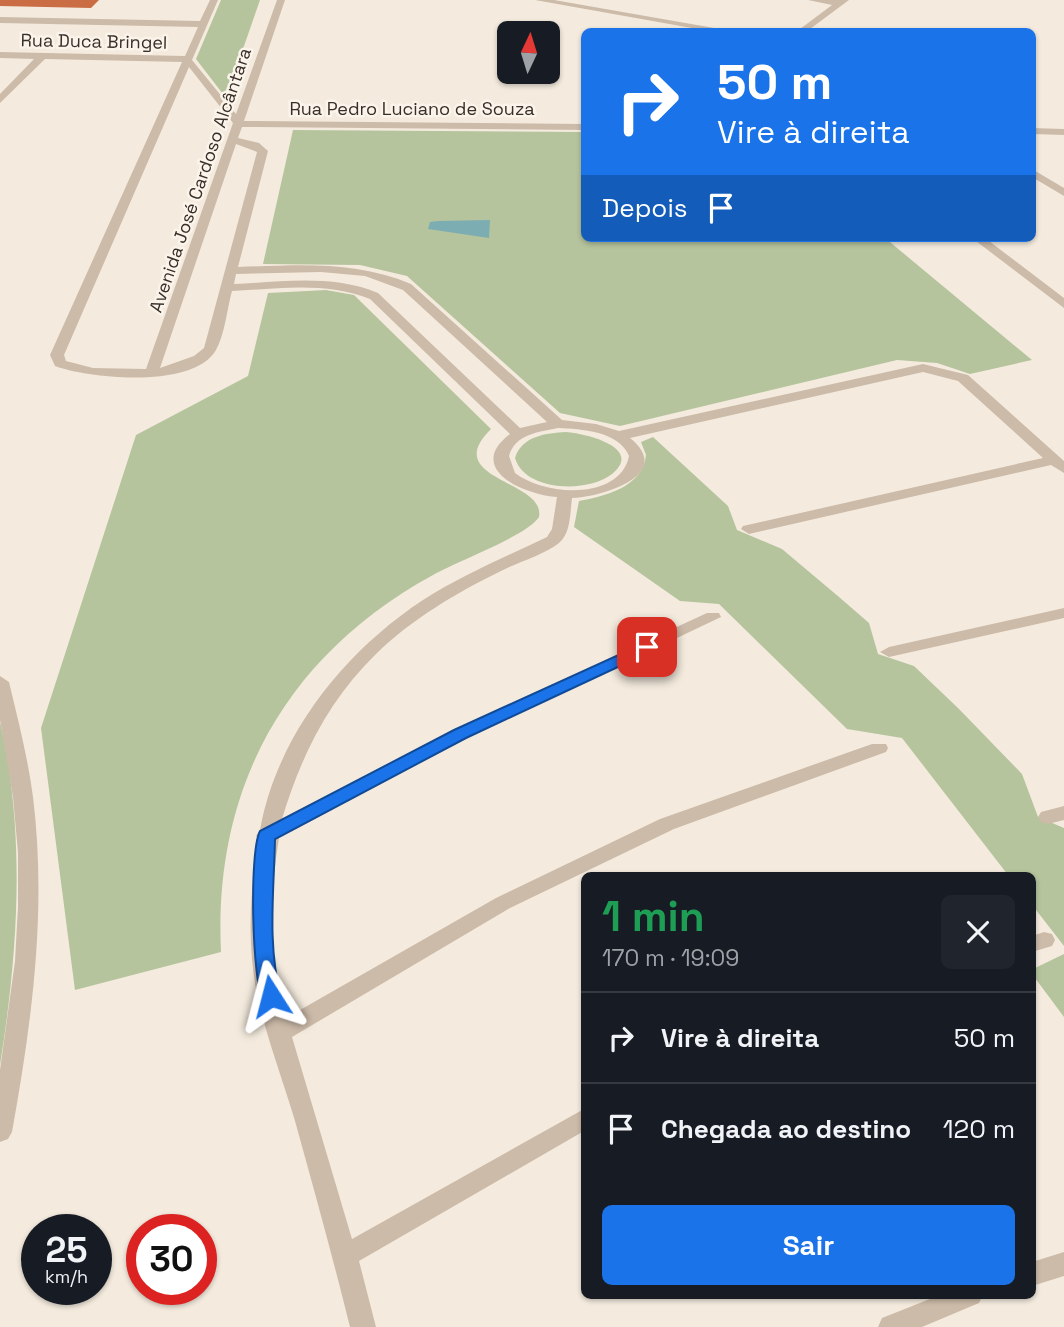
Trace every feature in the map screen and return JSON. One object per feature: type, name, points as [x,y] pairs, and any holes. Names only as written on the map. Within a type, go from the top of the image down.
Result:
[{"type":"street","points":[[214,0],[57,355],[60,362],[69,368],[93,373],[152,371],[196,363],[204,358],[210,349],[263,151],[256,145],[232,140]]},
{"type":"street","name":"Avenida José Cardoso Alcântara","points":[[152,371],[281,0]]},
{"type":"street","points":[[812,0],[842,2]]},
{"type":"street","points":[[547,1],[709,28]]},
{"type":"street","points":[[806,28],[842,2]]},
{"type":"street","points":[[0,20],[203,24]]},
{"type":"street","name":"Rua Duca Bringel","points":[[0,55],[187,59]]},
{"type":"street","points":[[0,100],[42,56]]},
{"type":"street","points":[[187,59],[239,124]]},
{"type":"street","name":"Rua Pedro Luciano de Souza","points":[[239,124],[581,127]]},
{"type":"street","points":[[1036,131],[1064,132]]},
{"type":"street","points":[[1036,175],[1064,193]]},
{"type":"street","points":[[983,242],[1064,304]]},
{"type":"street","points":[[231,271],[361,271],[393,279],[407,287],[558,424]]},
{"type":"street","points":[[226,288],[333,285],[362,289],[374,296],[518,435]]},
{"type":"street","points":[[618,436],[923,368],[963,378],[1059,465]]},
{"type":"street","points":[[558,424],[600,428],[618,436],[630,446],[636,457],[629,474],[608,488],[565,494],[533,489],[509,476],[501,466],[500,454],[506,443],[518,435],[558,424]]},
{"type":"street","points":[[750,529],[1059,465]]},
{"type":"street","points":[[363,1327],[265,977],[266,836],[282,778],[312,720],[348,670],[411,615],[444,594],[552,540],[560,529],[565,494]]},
{"type":"street","points":[[889,652],[1064,613]]},
{"type":"street","points":[[266,836],[460,734],[713,617]]},
{"type":"street","points":[[0,682],[14,739],[29,834],[31,880],[29,943],[0,1132]]},
{"type":"street","points":[[281,1032],[503,903],[644,835],[880,747]]},
{"type":"street","points":[[345,1256],[581,1121]]},
{"type":"street","points":[[1036,1273],[1064,1264]]},
{"type":"street","points":[[891,1327],[960,1299]]},
{"type":"green space","points":[[221,0],[260,0],[226,98],[196,59]]},
{"type":"green space","points":[[293,130],[581,132],[581,242],[890,242],[1032,360],[970,374],[937,363],[897,360],[620,426],[560,413],[407,276],[360,265],[263,264]]},
{"type":"green space","points":[[326,290],[354,295],[491,429],[478,446],[478,459],[485,470],[527,495],[537,505],[539,517],[521,532],[433,575],[382,607],[337,644],[300,686],[269,731],[246,781],[230,834],[222,891],[221,952],[75,990],[41,728],[136,435],[248,376],[268,293]]},
{"type":"green space","points":[[566,432],[608,443],[621,456],[620,464],[612,474],[601,480],[573,486],[544,483],[531,478],[521,469],[515,458],[529,440]]},
{"type":"green space","points":[[653,437],[728,506],[737,530],[782,549],[869,623],[878,654],[914,666],[1022,774],[1038,817],[1064,828],[1064,946],[1036,910],[1036,872],[1006,872],[902,738],[847,729],[719,604],[680,601],[574,527],[579,501],[611,493],[638,475],[646,455],[641,442]]},
{"type":"green space","points":[[0,722],[14,807],[16,894],[11,980],[0,1065]]},
{"type":"green space","points":[[1064,954],[1064,1017],[1036,979],[1036,968]]},
{"type":"water","points":[[490,220],[489,238],[428,229],[430,222]]},
{"type":"building","points":[[0,0],[99,0],[91,8],[0,6]]},
{"type":"route","points":[[271,996],[265,977],[263,915],[266,836],[460,734],[647,647]]}]
